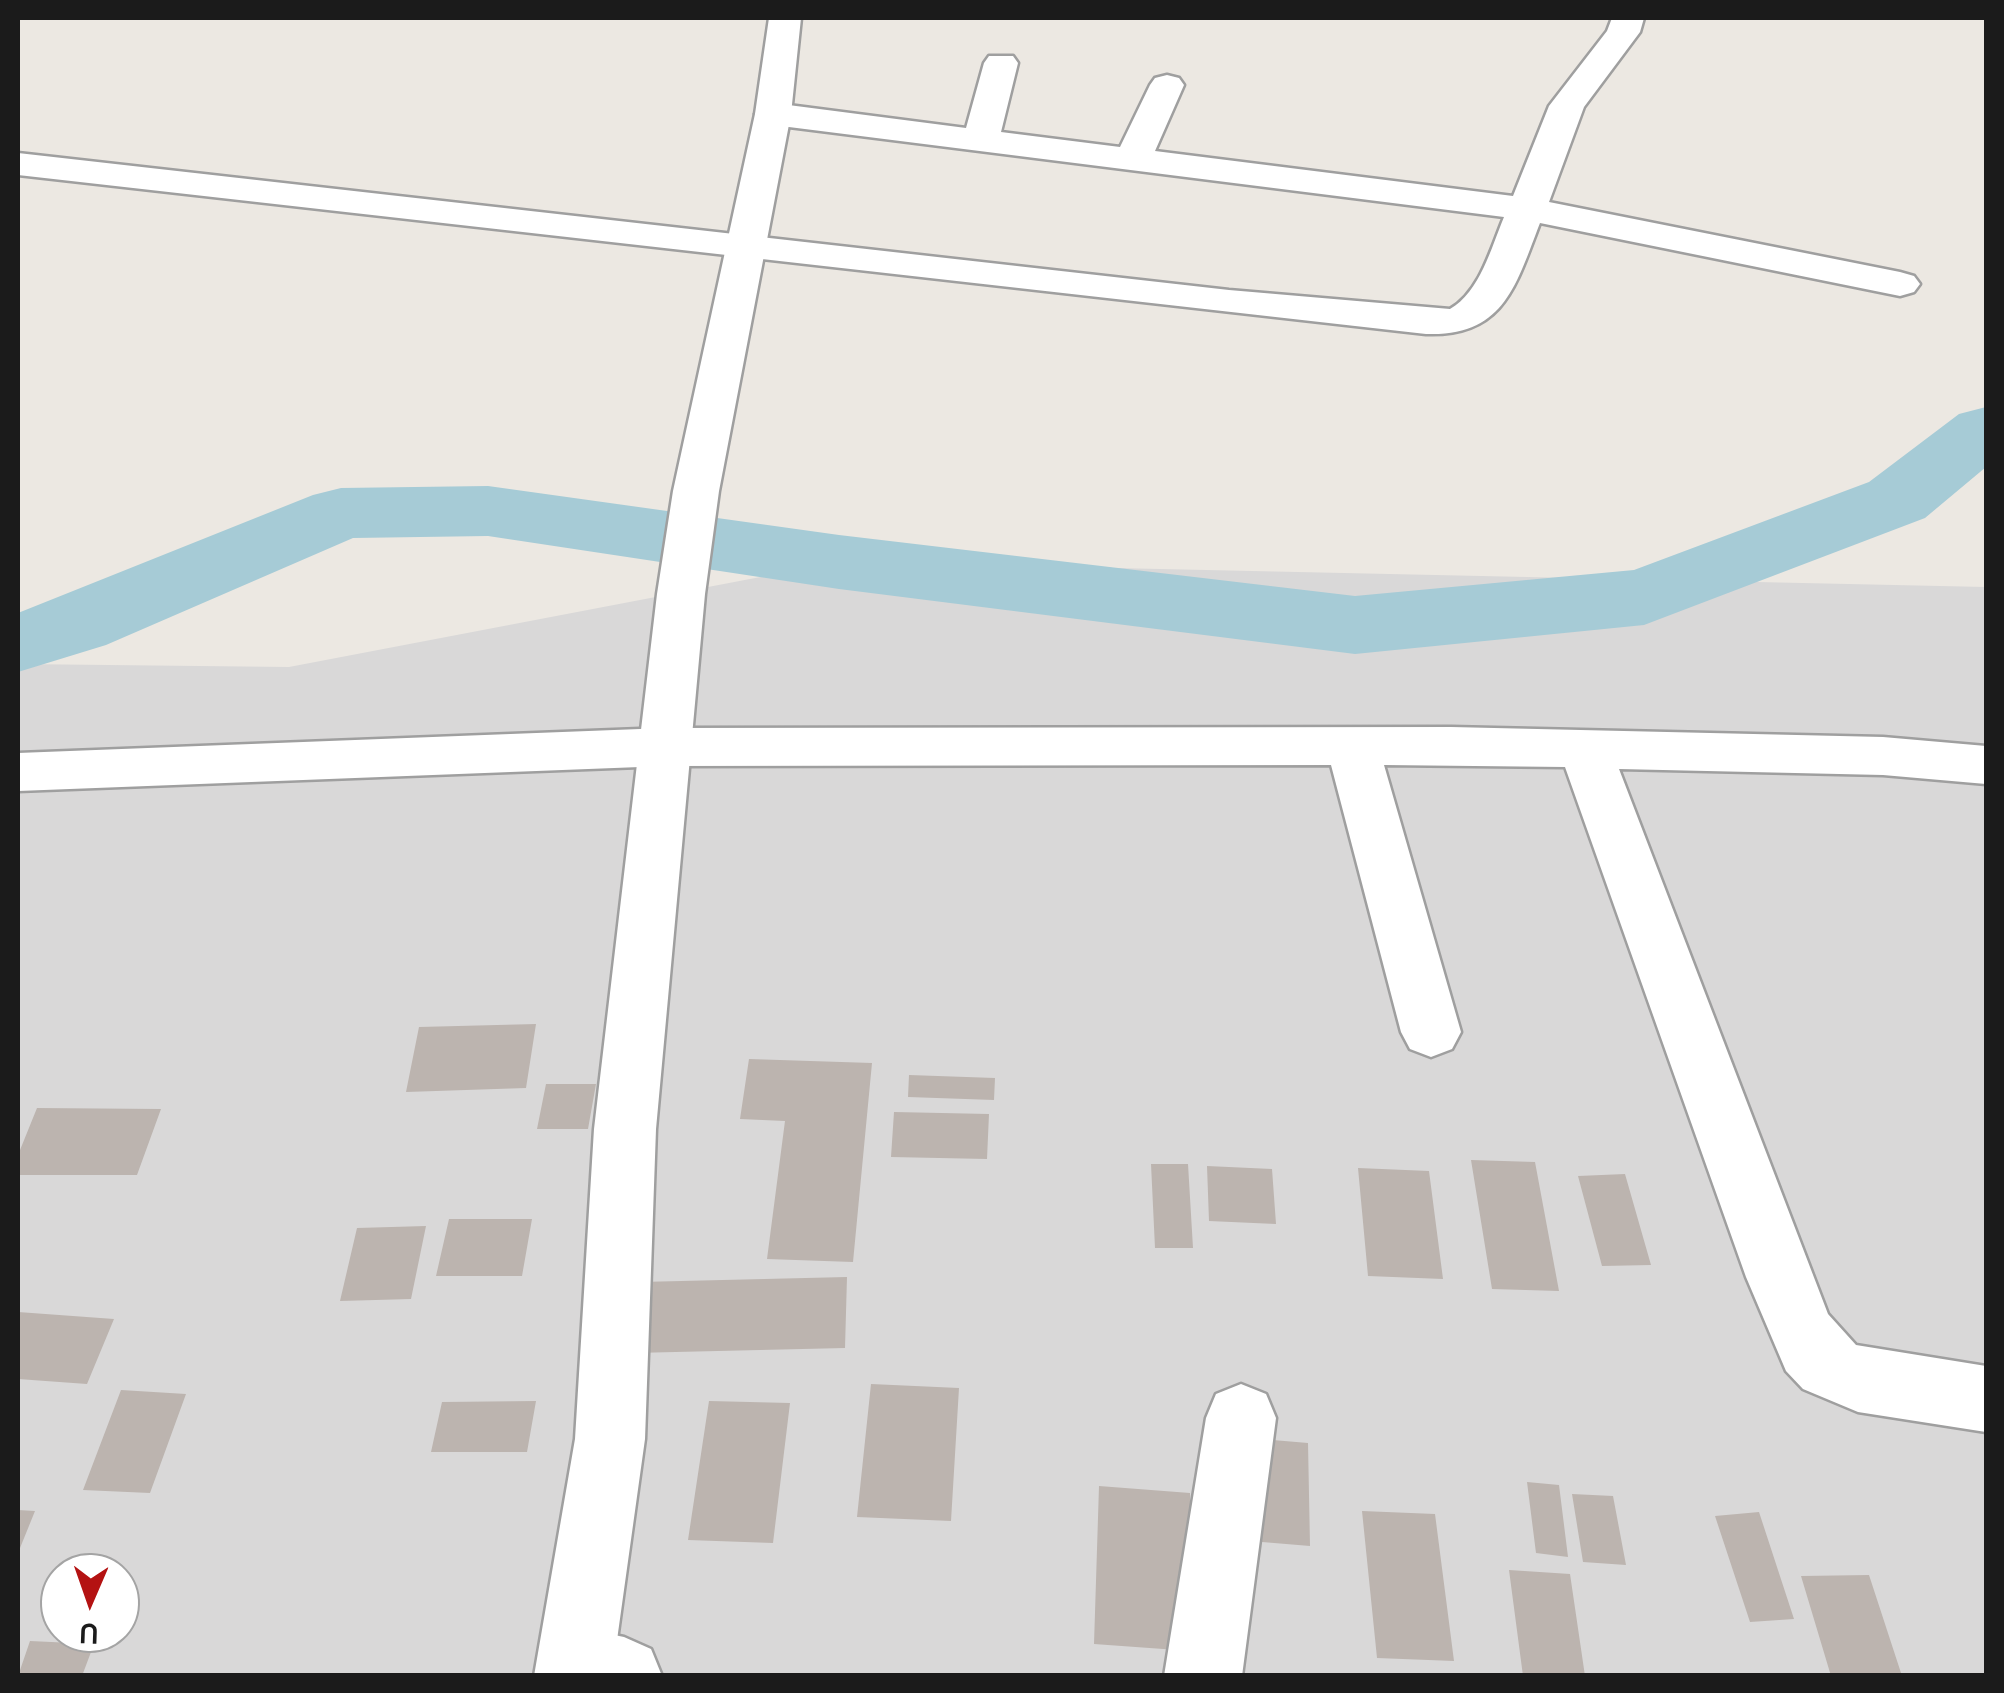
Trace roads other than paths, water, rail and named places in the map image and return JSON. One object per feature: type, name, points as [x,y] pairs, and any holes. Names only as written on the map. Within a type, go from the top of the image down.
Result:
[{"type":"street","points":[[591,1672],[610,1440],[625,1130],[680,594],[696,491],[773,114],[785,18]]},
{"type":"street","points":[[18,164],[748,246],[1134,294],[1441,322],[1468,318],[1485,302],[1567,106],[1623,32],[1628,18]]},
{"type":"street","points":[[981,140],[1001,63]]},
{"type":"street","points":[[1133,159],[1167,85]]},
{"type":"street","points":[[773,114],[1526,209],[1900,284]]},
{"type":"street","points":[[18,772],[666,747],[1585,748],[1883,756],[1986,765]]},
{"type":"street","points":[[1353,748],[1431,1032]]},
{"type":"street","points":[[1585,748],[1779,1277],[1808,1343],[1826,1366],[1852,1378],[1986,1399]]},
{"type":"street","points":[[1203,1676],[1241,1418]]},
{"type":"waterway","points":[[18,643],[76,625],[341,513],[488,511],[839,562],[1355,625],[1644,597],[1897,500],[1986,430]]}]
